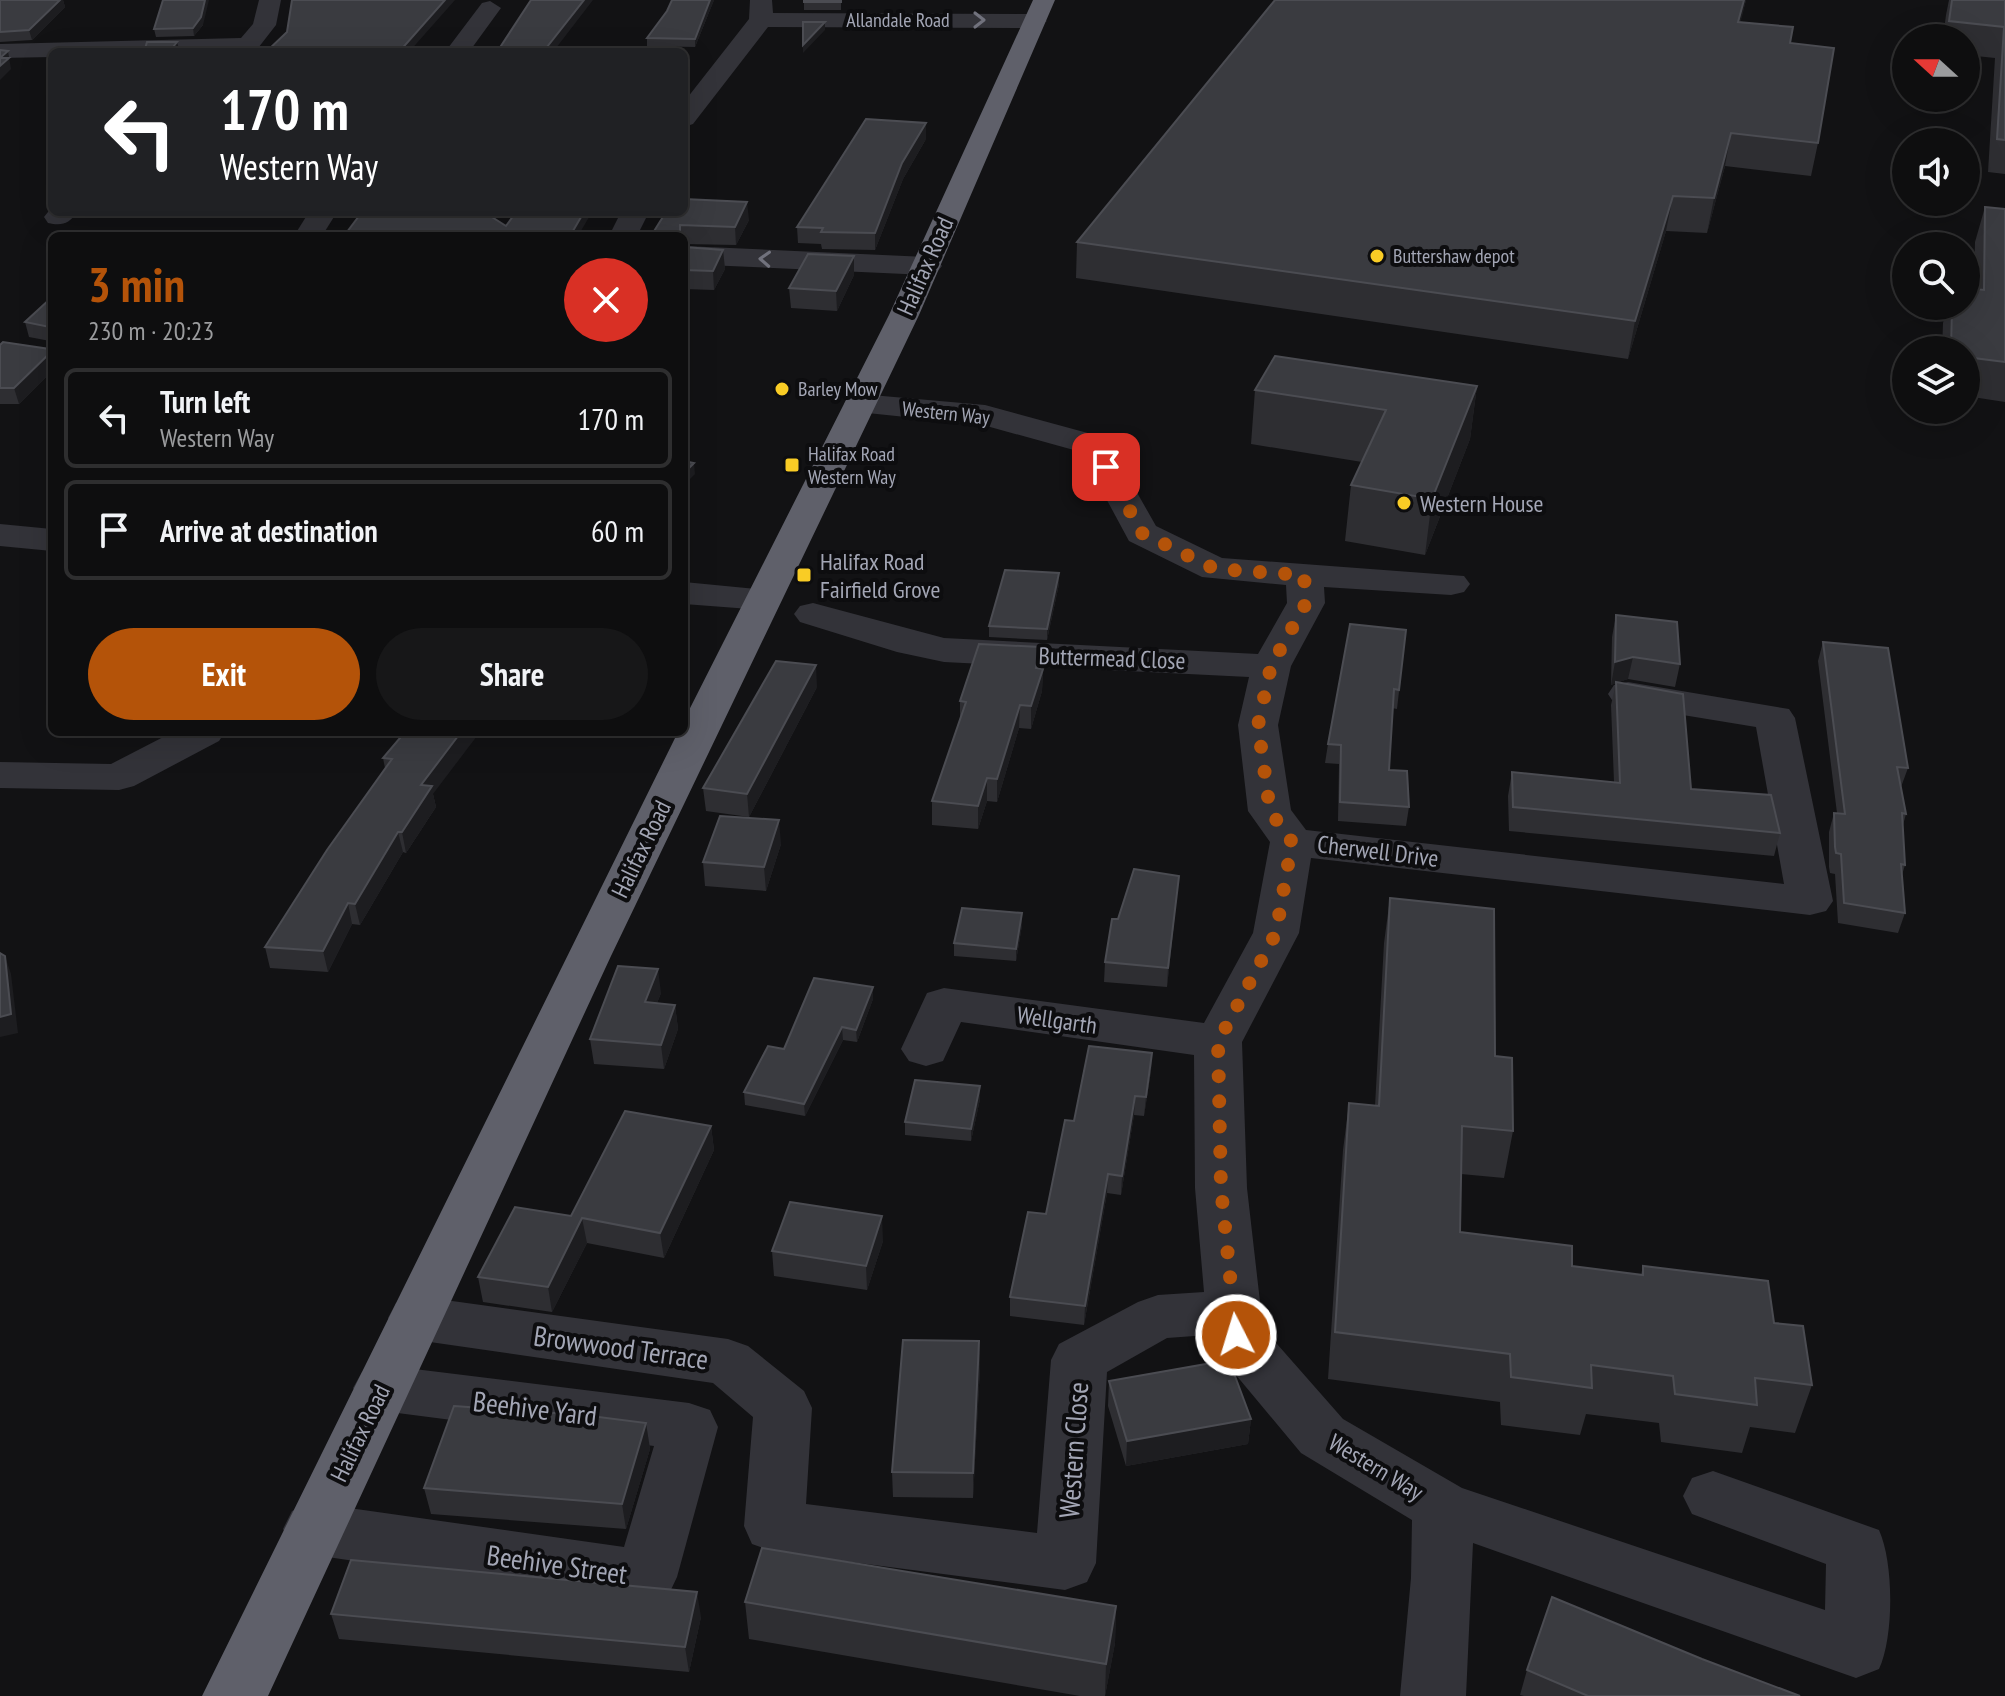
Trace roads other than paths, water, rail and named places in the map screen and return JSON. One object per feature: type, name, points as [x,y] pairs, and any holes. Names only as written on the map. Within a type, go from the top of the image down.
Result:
[{"type":"highway","name":"Halifax Road","points":[[235,1696],[763,599],[927,266],[1040,10]]},
{"type":"street","points":[[247,48],[264,25],[270,0]]},
{"type":"street","points":[[460,48],[490,8]]},
{"type":"street","points":[[688,110],[708,67],[761,10]]},
{"type":"street","name":"Allandale Road","points":[[761,10],[1040,10]]},
{"type":"street","points":[[0,51],[48,51]]},
{"type":"street","points":[[688,255],[927,266]]},
{"type":"street","name":"Western Way","points":[[860,404],[985,415],[1094,445],[1142,533],[1215,569],[1451,584]]},
{"type":"street","points":[[0,535],[48,540]]},
{"type":"street","points":[[1292,842],[1270,811],[1258,725],[1271,666],[1306,603],[1304,575]]},
{"type":"street","points":[[688,593],[763,599]]},
{"type":"street","name":"Buttermead Close","points":[[813,614],[911,644],[944,650],[1271,666]]},
{"type":"street","name":"Cherwell Drive","points":[[1292,842],[1810,901],[1775,718],[1628,694]]},
{"type":"street","points":[[0,775],[119,777],[196,736]]},
{"type":"street","name":"Western Way","points":[[1292,842],[1276,933],[1218,1042],[1221,1188],[1236,1335],[1322,1436],[1442,1507],[1856,1649],[1857,1549],[1713,1496]]},
{"type":"street","name":"Wellgarth","points":[[926,1049],[944,1004],[1218,1042]]},
{"type":"street","name":"Western Close","points":[[1065,1563],[1079,1360],[1158,1317],[1235,1312]]},
{"type":"street","name":"Browwood Terrace","points":[[416,1318],[728,1362],[783,1408],[774,1526],[1065,1563]]},
{"type":"street","name":"Beehive Yard","points":[[382,1388],[689,1427]]},
{"type":"street","name":"Beehive Street","points":[[314,1529],[646,1577],[689,1427]]},
{"type":"street","name":"Western Way","points":[[1433,1696],[1442,1578],[1442,1507]]},
{"type":"place","name":"Buttershaw depot","points":[[1377,256]]},
{"type":"place","name":"Barley Mow","points":[[782,389]]},
{"type":"place","name":"Halifax Road Western Way","points":[[792,465]]},
{"type":"place","name":"Western House","points":[[1404,503]]},
{"type":"place","name":"Halifax Road Fairfield Grove","points":[[804,575]]}]
